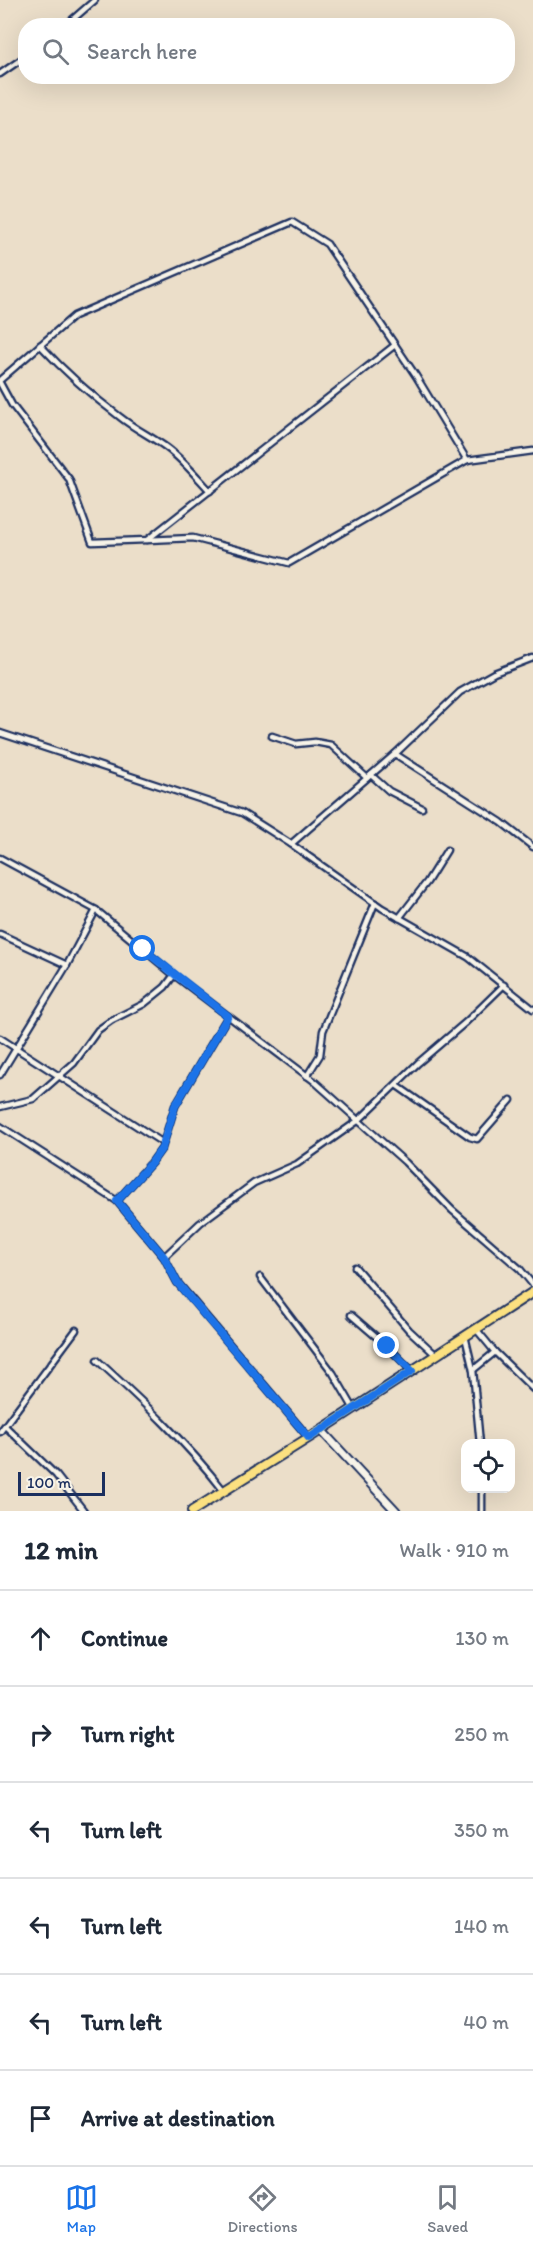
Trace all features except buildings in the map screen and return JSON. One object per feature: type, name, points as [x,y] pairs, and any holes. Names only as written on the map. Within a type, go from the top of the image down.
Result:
[{"type":"main road","points":[[192,1511],[309,1438],[533,1292]]},
{"type":"street","points":[[74,18],[95,0]]},
{"type":"street","points":[[0,74],[18,62]]},
{"type":"street","points":[[467,460],[327,244],[292,222],[74,316],[0,381],[12,405],[69,479],[92,542],[193,538],[289,563],[467,460],[533,451]]},
{"type":"street","points":[[40,345],[110,409],[141,433],[173,453],[210,491]]},
{"type":"street","points":[[147,540],[394,345]]},
{"type":"street","points":[[291,844],[395,754],[460,692],[494,673],[533,658]]},
{"type":"street","points":[[0,733],[242,813],[375,903],[468,957],[533,1009]]},
{"type":"street","points":[[272,736],[296,744],[315,742],[331,745],[389,791],[422,808]]},
{"type":"street","points":[[395,754],[501,822],[533,847]]},
{"type":"street","points":[[399,918],[427,882],[447,850]]},
{"type":"street","points":[[0,858],[96,910],[174,975],[307,1076],[405,1162],[452,1210],[520,1269],[533,1285]]},
{"type":"street","points":[[307,1076],[320,1055],[323,1030],[375,903]]},
{"type":"street","points":[[0,1074],[67,965],[96,910]]},
{"type":"street","points":[[0,934],[67,965]]},
{"type":"street","points":[[0,1107],[33,1099],[74,1063],[98,1030],[150,1000],[174,975]]},
{"type":"street","points":[[164,1257],[200,1222],[254,1183],[297,1164],[359,1120],[504,985]]},
{"type":"street","points":[[117,1201],[152,1162],[163,1143],[175,1106],[228,1016]]},
{"type":"street","points":[[0,1038],[163,1143]]},
{"type":"street","points":[[396,1085],[470,1137],[477,1138],[511,1100]]},
{"type":"street","points":[[0,1126],[117,1201],[164,1257],[177,1282],[309,1438]]},
{"type":"street","points":[[356,1267],[409,1330],[436,1355]]},
{"type":"street","points":[[260,1277],[333,1373],[354,1408]]},
{"type":"street","points":[[351,1315],[412,1371]]},
{"type":"street","points":[[476,1329],[495,1352],[533,1389]]},
{"type":"street","points":[[0,1432],[76,1330]]},
{"type":"street","points":[[465,1336],[473,1370],[480,1439]]},
{"type":"street","points":[[473,1370],[495,1352]]},
{"type":"street","points":[[97,1360],[154,1411],[201,1461],[224,1491]]},
{"type":"street","points":[[5,1426],[56,1475],[84,1511]]},
{"type":"street","points":[[321,1430],[396,1511]]},
{"type":"street","points":[[482,1493],[482,1511]]},
{"type":"route","points":[[143,949],[228,1016],[175,1106],[162,1148],[139,1178],[117,1201],[164,1257],[177,1282],[189,1297],[309,1438],[412,1371],[387,1346]]}]
